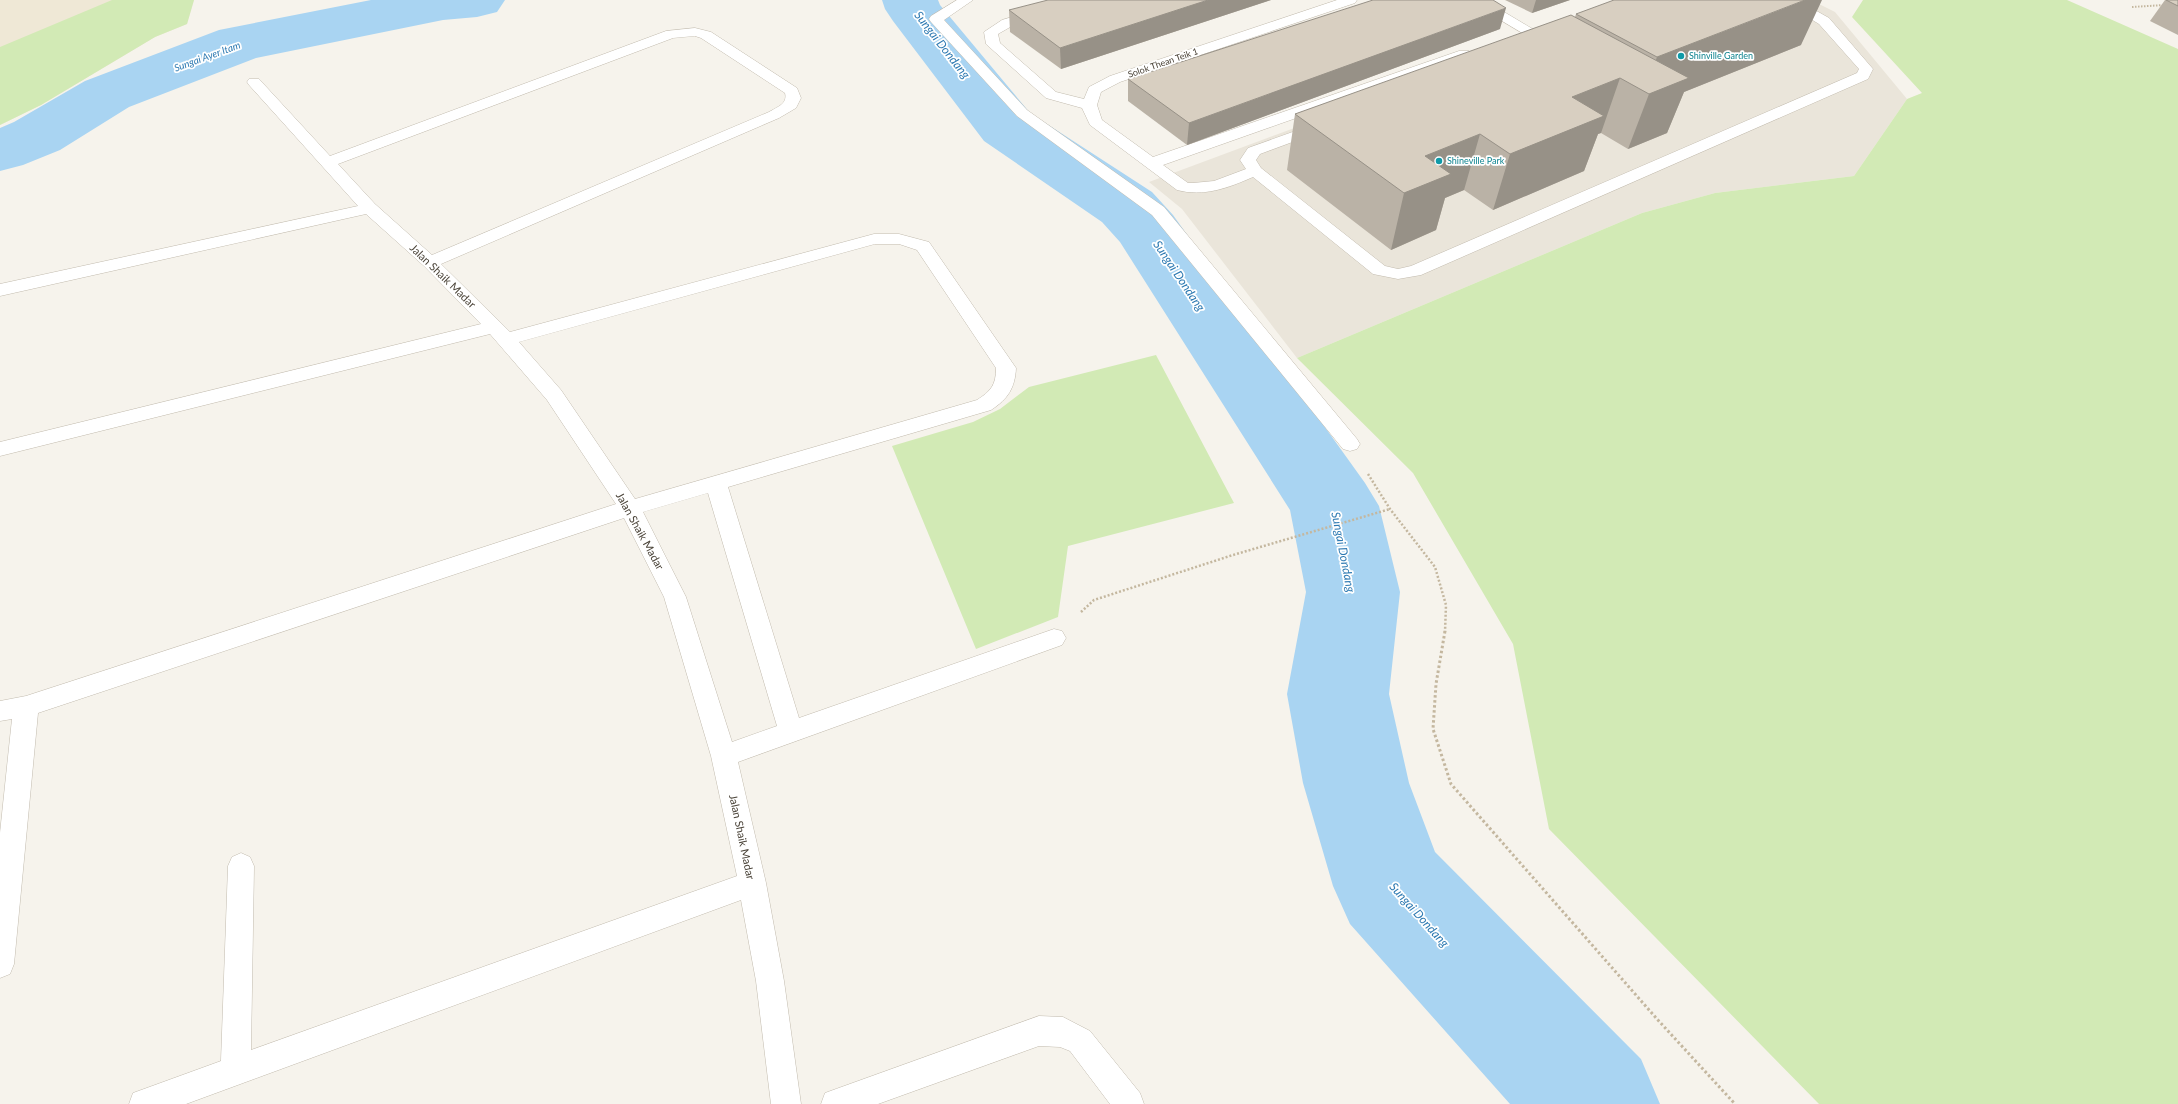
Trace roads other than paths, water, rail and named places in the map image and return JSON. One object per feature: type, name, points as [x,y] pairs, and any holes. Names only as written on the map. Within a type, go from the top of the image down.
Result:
[{"type":"street","points":[[966,0],[936,19],[1022,113],[1158,211],[1350,444]]},
{"type":"street","points":[[1084,0],[1007,23],[991,32],[993,44],[1051,95],[1089,105],[1095,122],[1183,187],[1196,190],[1208,189],[1255,171]]},
{"type":"street","name":"Solok Thean Teik 1","points":[[1089,105],[1094,90],[1115,79],[1350,0]]},
{"type":"street","points":[[1474,0],[1528,31]]},
{"type":"street","points":[[1334,122],[1254,152],[1248,160],[1255,171],[1379,270],[1398,274],[1415,271],[1863,76],[1866,69],[1824,21],[1787,0]]},
{"type":"street","points":[[1514,36],[1543,26]]},
{"type":"street","points":[[327,163],[671,34],[695,32],[706,35],[792,91],[794,98],[791,105],[774,115],[430,262]]},
{"type":"street","points":[[1152,163],[1476,50]]},
{"type":"street","name":"Jalan Shaik Madar","points":[[254,82],[369,208],[430,262],[501,333],[554,395],[630,508],[675,597],[724,756],[752,883],[770,981],[786,1104]]},
{"type":"street","points":[[0,290],[369,208]]},
{"type":"street","points":[[0,449],[501,333],[874,239],[891,237],[911,240],[923,246],[1006,368],[1006,382],[1000,395],[984,405],[630,508],[26,706],[0,711]]},
{"type":"street","points":[[716,483],[791,732]]},
{"type":"street","points":[[724,756],[1054,638]]},
{"type":"street","points":[[0,964],[26,706]]},
{"type":"street","points":[[236,1071],[241,866]]},
{"type":"street","points":[[144,1104],[752,883]]},
{"type":"street","points":[[836,1104],[1039,1031],[1063,1032],[1080,1041],[1129,1104]]},
{"type":"waterway","name":"Sungai Ayer Itam","points":[[0,151],[37,136],[107,94],[240,43],[443,3],[477,0]]},
{"type":"waterway","name":"Sungai Dondang","points":[[910,0],[913,9],[1007,127],[1127,207],[1148,230],[1334,506],[1353,592],[1338,694],[1356,783],[1390,886],[1596,1104]]},
{"type":"place","name":"Shinville Garden","points":[[1681,56]]},
{"type":"place","name":"Shineville Park","points":[[1439,161]]}]
